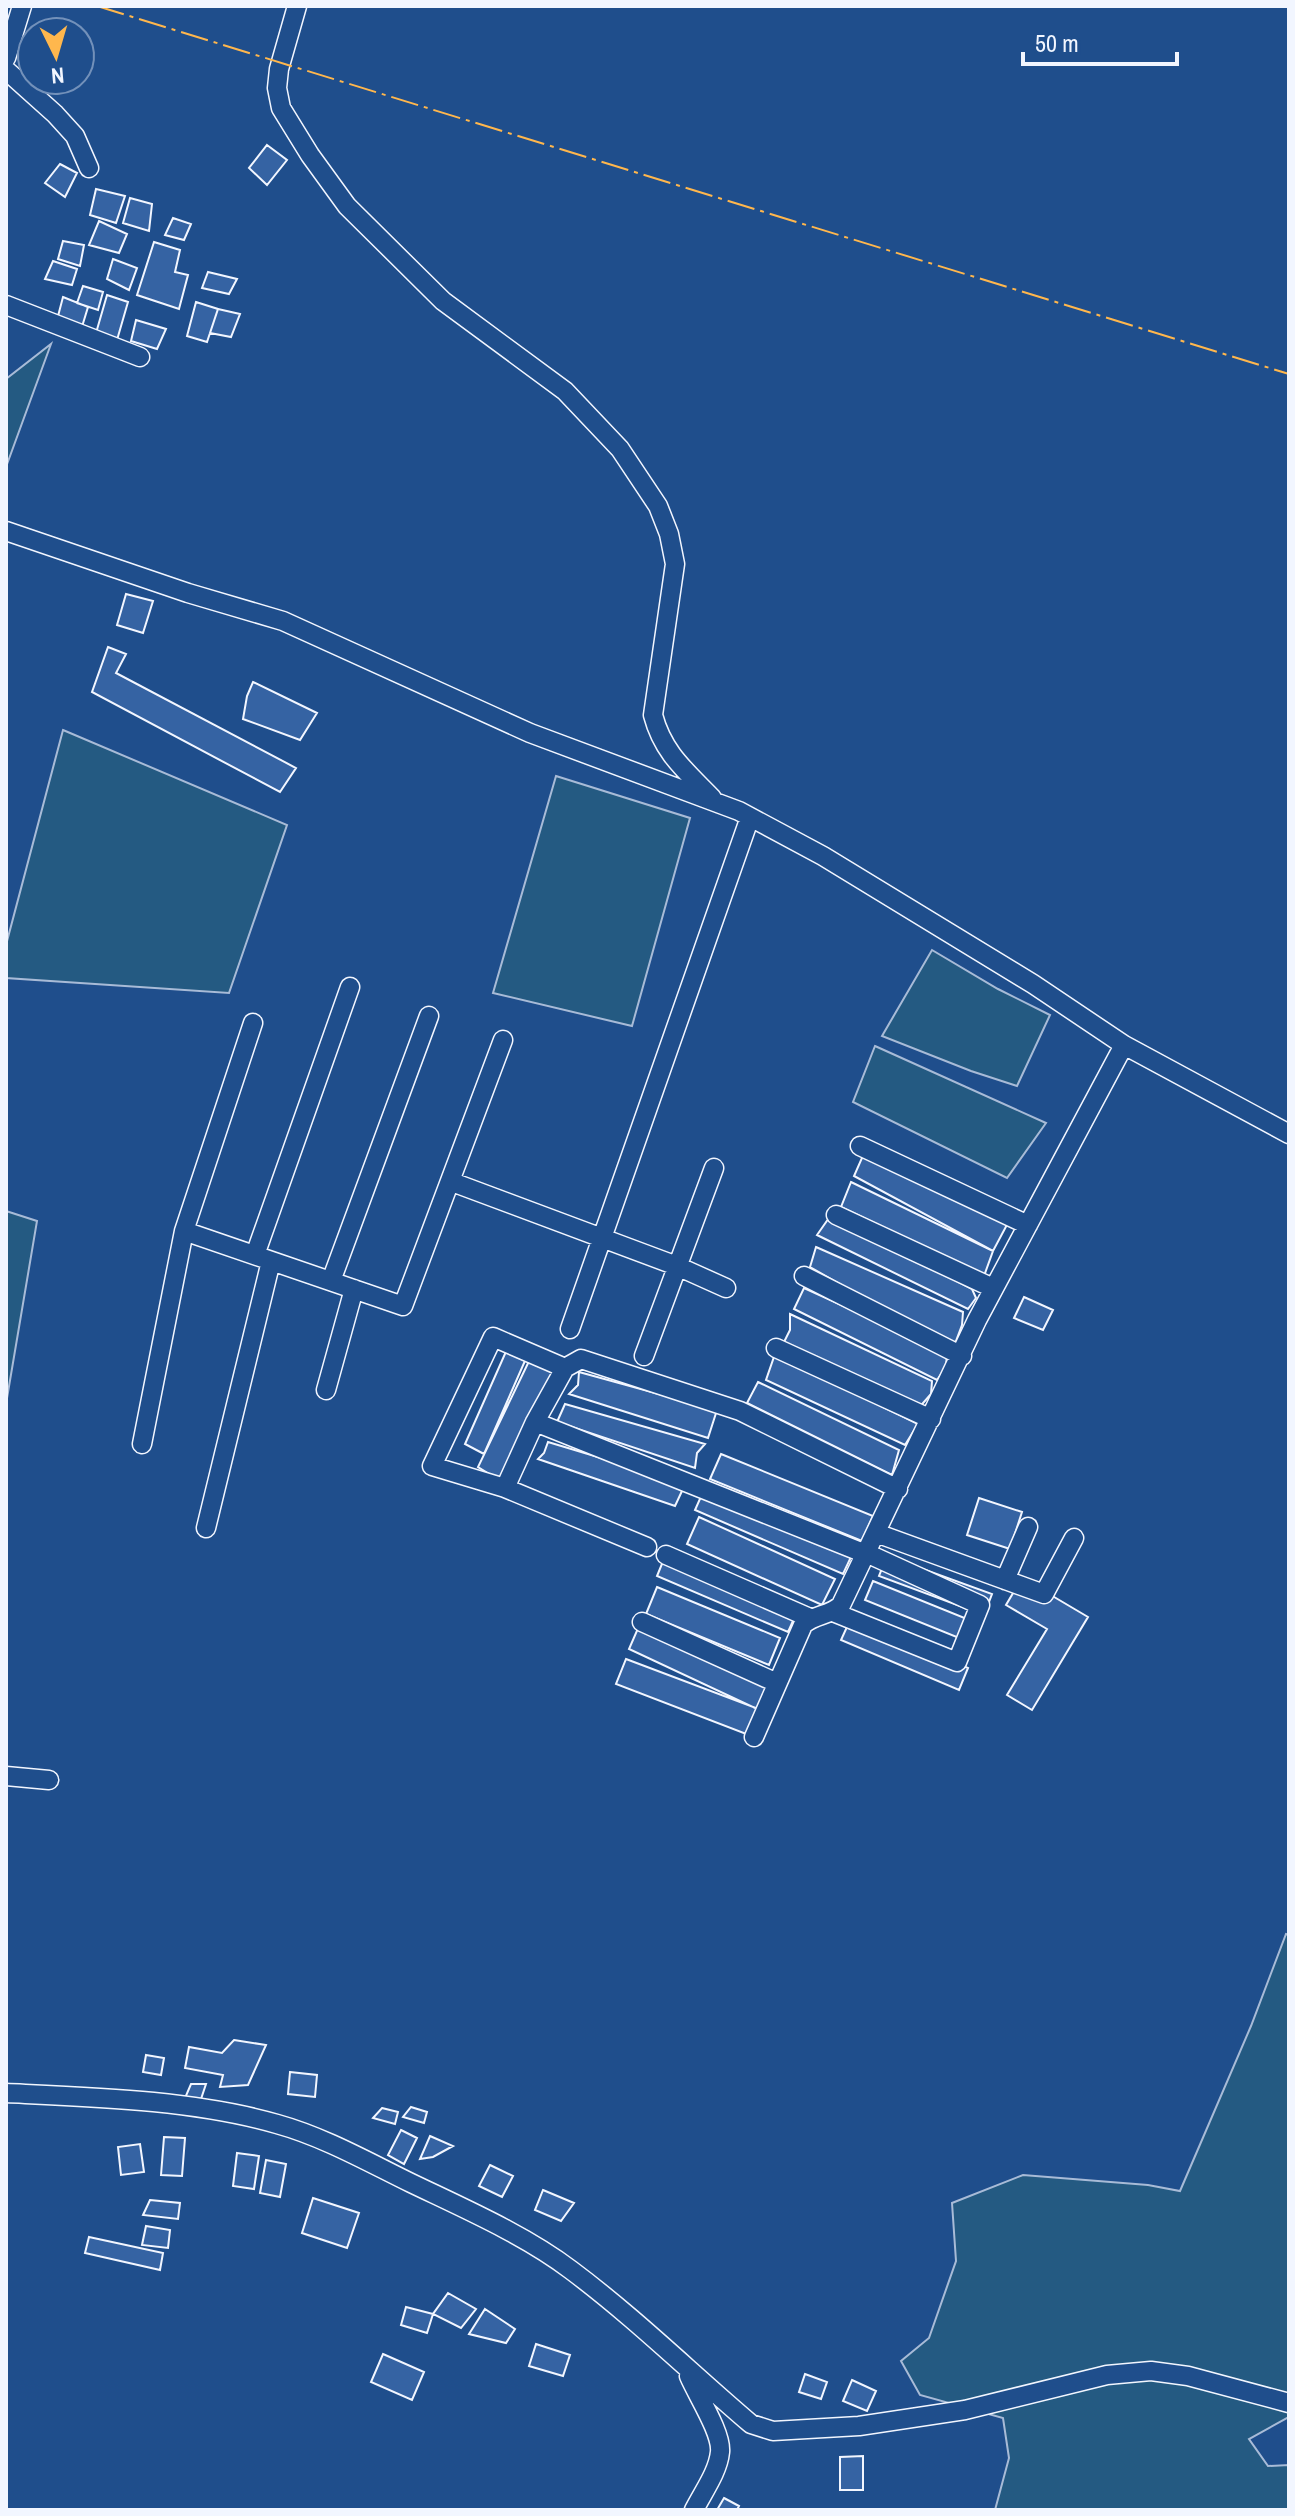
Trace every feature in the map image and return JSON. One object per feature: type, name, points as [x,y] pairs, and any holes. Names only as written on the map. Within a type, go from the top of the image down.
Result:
[{"type":"street","points":[[6,58],[22,6]]},
{"type":"street","points":[[296,6],[277,88],[281,108],[310,155],[347,206],[443,301],[565,391],[620,449],[658,506],[669,534],[675,564],[653,715],[658,736],[671,756],[717,802]]},
{"type":"street","points":[[6,70],[75,136],[89,168]]},
{"type":"street","points":[[6,305],[140,357]]},
{"type":"street","points":[[6,531],[188,593],[283,621],[530,733],[750,817],[823,856],[1033,984],[1124,1045],[1289,1134]]},
{"type":"street","points":[[570,1329],[750,817]]},
{"type":"street","points":[[206,1528],[263,1258],[350,987]]},
{"type":"street","points":[[331,1281],[429,1016]]},
{"type":"street","points":[[142,1444],[184,1231],[253,1023]]},
{"type":"street","points":[[184,1231],[403,1306],[503,1040]]},
{"type":"street","points":[[754,1737],[803,1625],[810,1618],[833,1612],[841,1605],[870,1556],[876,1533],[993,1288],[1124,1045]]},
{"type":"street","points":[[860,1146],[1028,1225]]},
{"type":"street","points":[[644,1356],[714,1168]]},
{"type":"street","points":[[452,1182],[677,1266],[726,1288]]},
{"type":"street","points":[[836,1215],[993,1288]]},
{"type":"street","points":[[804,1276],[962,1356]]},
{"type":"street","points":[[326,1390],[354,1289]]},
{"type":"street","points":[[565,1368],[493,1337],[432,1466],[505,1488],[647,1547]]},
{"type":"street","points":[[776,1348],[931,1419]]},
{"type":"street","points":[[505,1488],[535,1422],[565,1368],[581,1359],[740,1411],[898,1489]]},
{"type":"street","points":[[535,1422],[870,1556],[980,1605],[957,1662],[833,1612]]},
{"type":"street","points":[[1005,1580],[1028,1527]]},
{"type":"street","points":[[876,1533],[1044,1594],[1074,1538]]},
{"type":"street","points":[[666,1555],[810,1618]]},
{"type":"street","points":[[642,1622],[777,1683]]},
{"type":"street","points":[[6,1776],[49,1780]]},
{"type":"street","points":[[6,2093],[96,2098],[225,2112],[279,2124],[344,2150],[482,2218],[568,2267],[751,2424],[773,2431],[859,2426],[965,2410],[1107,2375],[1151,2371],[1188,2376],[1289,2403]]},
{"type":"street","points":[[686,2369],[719,2435],[720,2451],[715,2469],[694,2510]]},
{"type":"shaded area","points":[[51,344],[6,467],[6,379]]},
{"type":"shaded area","points":[[63,730],[287,825],[229,993],[6,978],[6,945]]},
{"type":"shaded area","points":[[556,776],[690,818],[632,1026],[493,993]]},
{"type":"shaded area","points":[[932,950],[1050,1015],[1017,1086],[882,1036]]},
{"type":"shaded area","points":[[875,1046],[1046,1123],[1007,1178],[853,1102]]},
{"type":"shaded area","points":[[6,1211],[37,1221],[6,1404]]},
{"type":"shaded area","points":[[1286,1934],[1289,1935],[1289,2417],[1249,2439],[1268,2466],[1289,2465],[1289,2510],[995,2510],[1009,2458],[1003,2418],[920,2395],[901,2361],[929,2338],[956,2261],[952,2203],[1023,2175],[1148,2185],[1180,2191],[1251,2026]]},
{"type":"building","points":[[267,145],[287,160],[267,185],[249,168]]},
{"type":"building","points":[[60,164],[77,173],[65,197],[45,183]]},
{"type":"building","points":[[96,189],[125,196],[116,223],[90,215]]},
{"type":"building","points":[[130,198],[152,204],[149,231],[123,223]]},
{"type":"building","points":[[173,218],[191,224],[184,240],[165,235]]},
{"type":"building","points":[[99,221],[127,234],[119,253],[89,245]]},
{"type":"building","points":[[63,241],[84,245],[80,266],[58,259]]},
{"type":"building","points":[[154,242],[180,250],[175,272],[188,275],[179,309],[137,295]]},
{"type":"building","points":[[113,259],[137,268],[129,290],[107,279]]},
{"type":"building","points":[[53,261],[77,269],[72,285],[45,279]]},
{"type":"building","points":[[208,272],[237,279],[229,294],[202,288]]},
{"type":"building","points":[[83,286],[103,292],[98,310],[77,303]]},
{"type":"building","points":[[107,295],[128,302],[117,340],[96,333]]},
{"type":"building","points":[[63,297],[88,307],[81,330],[57,320]]},
{"type":"building","points":[[196,302],[218,309],[207,342],[187,336]]},
{"type":"building","points":[[218,309],[240,314],[231,337],[210,333]]},
{"type":"building","points":[[136,320],[166,329],[157,349],[131,341]]},
{"type":"building","points":[[126,594],[153,601],[143,633],[117,625]]},
{"type":"building","points":[[108,647],[126,654],[116,673],[296,768],[280,792],[92,692]]},
{"type":"building","points":[[253,682],[317,713],[300,740],[243,719]]},
{"type":"building","points":[[865,1151],[1009,1221],[993,1251],[854,1176]]},
{"type":"building","points":[[851,1182],[993,1251],[984,1276],[841,1207]]},
{"type":"building","points":[[831,1215],[972,1289],[976,1298],[968,1309],[817,1235]]},
{"type":"building","points":[[816,1247],[963,1312],[962,1325],[953,1349],[810,1267]]},
{"type":"building","points":[[804,1288],[947,1353],[946,1367],[937,1380],[794,1309]]},
{"type":"building","points":[[1024,1297],[1053,1310],[1043,1330],[1014,1318]]},
{"type":"building","points":[[790,1314],[932,1381],[931,1394],[917,1410],[783,1344],[790,1330]]},
{"type":"building","points":[[508,1347],[528,1354],[484,1454],[465,1444]]},
{"type":"building","points":[[775,1354],[918,1424],[905,1445],[766,1380]]},
{"type":"building","points":[[531,1357],[557,1371],[499,1480],[478,1467]]},
{"type":"building","points":[[579,1372],[717,1410],[708,1438],[569,1394],[578,1385]]},
{"type":"building","points":[[758,1382],[899,1450],[892,1475],[747,1403]]},
{"type":"building","points":[[565,1404],[705,1444],[697,1453],[695,1468],[557,1422]]},
{"type":"building","points":[[548,1442],[681,1482],[682,1491],[675,1506],[538,1459]]},
{"type":"building","points":[[721,1454],[873,1516],[862,1541],[710,1479]]},
{"type":"building","points":[[703,1492],[851,1557],[843,1574],[695,1510]]},
{"type":"building","points":[[979,1498],[1022,1512],[1010,1549],[967,1535]]},
{"type":"building","points":[[699,1517],[835,1579],[822,1605],[687,1544]]},
{"type":"building","points":[[666,1554],[798,1610],[788,1632],[657,1576]]},
{"type":"building","points":[[887,1556],[992,1594],[984,1615],[879,1576]]},
{"type":"building","points":[[1022,1578],[1088,1617],[1032,1710],[1007,1695],[1047,1629],[1006,1605]]},
{"type":"building","points":[[873,1581],[972,1621],[964,1640],[865,1600]]},
{"type":"building","points":[[657,1587],[780,1638],[769,1665],[646,1614]]},
{"type":"building","points":[[851,1618],[968,1668],[959,1690],[841,1640]]},
{"type":"building","points":[[639,1626],[768,1686],[757,1709],[629,1649]]},
{"type":"building","points":[[626,1659],[764,1711],[754,1737],[616,1684]]},
{"type":"building","points":[[234,2040],[266,2045],[248,2085],[220,2087],[223,2075],[185,2068],[189,2047],[222,2053]]},
{"type":"building","points":[[146,2055],[164,2058],[161,2075],[143,2072]]},
{"type":"building","points":[[290,2072],[317,2075],[315,2097],[288,2094]]},
{"type":"building","points":[[191,2084],[206,2084],[201,2099],[185,2098]]},
{"type":"building","points":[[411,2107],[427,2112],[424,2123],[403,2117]]},
{"type":"building","points":[[382,2108],[398,2112],[395,2124],[373,2118]]},
{"type":"building","points":[[401,2130],[417,2138],[404,2164],[388,2155]]},
{"type":"building","points":[[430,2136],[453,2146],[433,2157],[420,2159]]},
{"type":"building","points":[[164,2137],[185,2138],[182,2176],[161,2175]]},
{"type":"building","points":[[140,2144],[144,2172],[121,2175],[118,2147]]},
{"type":"building","points":[[237,2153],[259,2156],[254,2189],[233,2186]]},
{"type":"building","points":[[266,2160],[286,2164],[280,2197],[260,2193]]},
{"type":"building","points":[[490,2165],[513,2176],[502,2197],[479,2186]]},
{"type":"building","points":[[543,2190],[574,2203],[561,2221],[535,2210]]},
{"type":"building","points":[[313,2198],[359,2213],[347,2248],[302,2233]]},
{"type":"building","points":[[150,2200],[180,2203],[178,2219],[143,2215]]},
{"type":"building","points":[[146,2226],[170,2230],[168,2248],[142,2245]]},
{"type":"building","points":[[89,2237],[163,2253],[160,2270],[85,2253]]},
{"type":"building","points":[[448,2293],[476,2309],[461,2328],[433,2314]]},
{"type":"building","points":[[406,2307],[433,2314],[427,2333],[401,2325]]},
{"type":"building","points":[[485,2309],[515,2329],[506,2343],[469,2334]]},
{"type":"building","points":[[536,2344],[570,2355],[563,2376],[529,2366]]},
{"type":"building","points":[[383,2354],[424,2372],[412,2400],[371,2382]]},
{"type":"building","points":[[805,2374],[827,2382],[821,2399],[799,2392]]},
{"type":"building","points":[[852,2380],[876,2391],[867,2411],[843,2401]]},
{"type":"building","points":[[863,2456],[863,2490],[840,2490],[840,2457]]},
{"type":"building","points":[[724,2498],[739,2506],[737,2510],[717,2510]]},
{"type":"power","points":[[97,6],[1289,374]]}]
